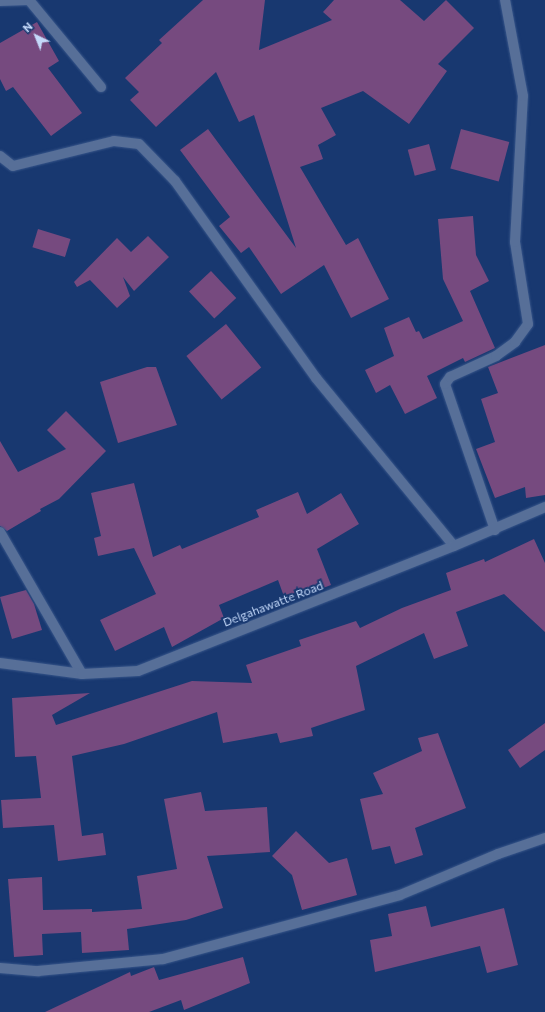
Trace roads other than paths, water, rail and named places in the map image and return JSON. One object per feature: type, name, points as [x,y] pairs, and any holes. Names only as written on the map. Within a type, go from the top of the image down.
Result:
[{"type":"street","points":[[0,1],[29,0],[101,87]]},
{"type":"street","points":[[495,530],[445,384],[450,377],[496,356],[515,342],[528,324],[516,242],[523,96],[505,0]]},
{"type":"street","points":[[0,156],[12,166],[114,141],[139,144],[175,181],[316,378],[454,546]]},
{"type":"street","name":"Delgahawatte Road","points":[[0,664],[82,674],[138,671],[495,530],[545,507]]},
{"type":"street","points":[[0,532],[82,674]]},
{"type":"street","points":[[0,968],[38,971],[163,959],[400,895],[498,854],[545,838]]}]
